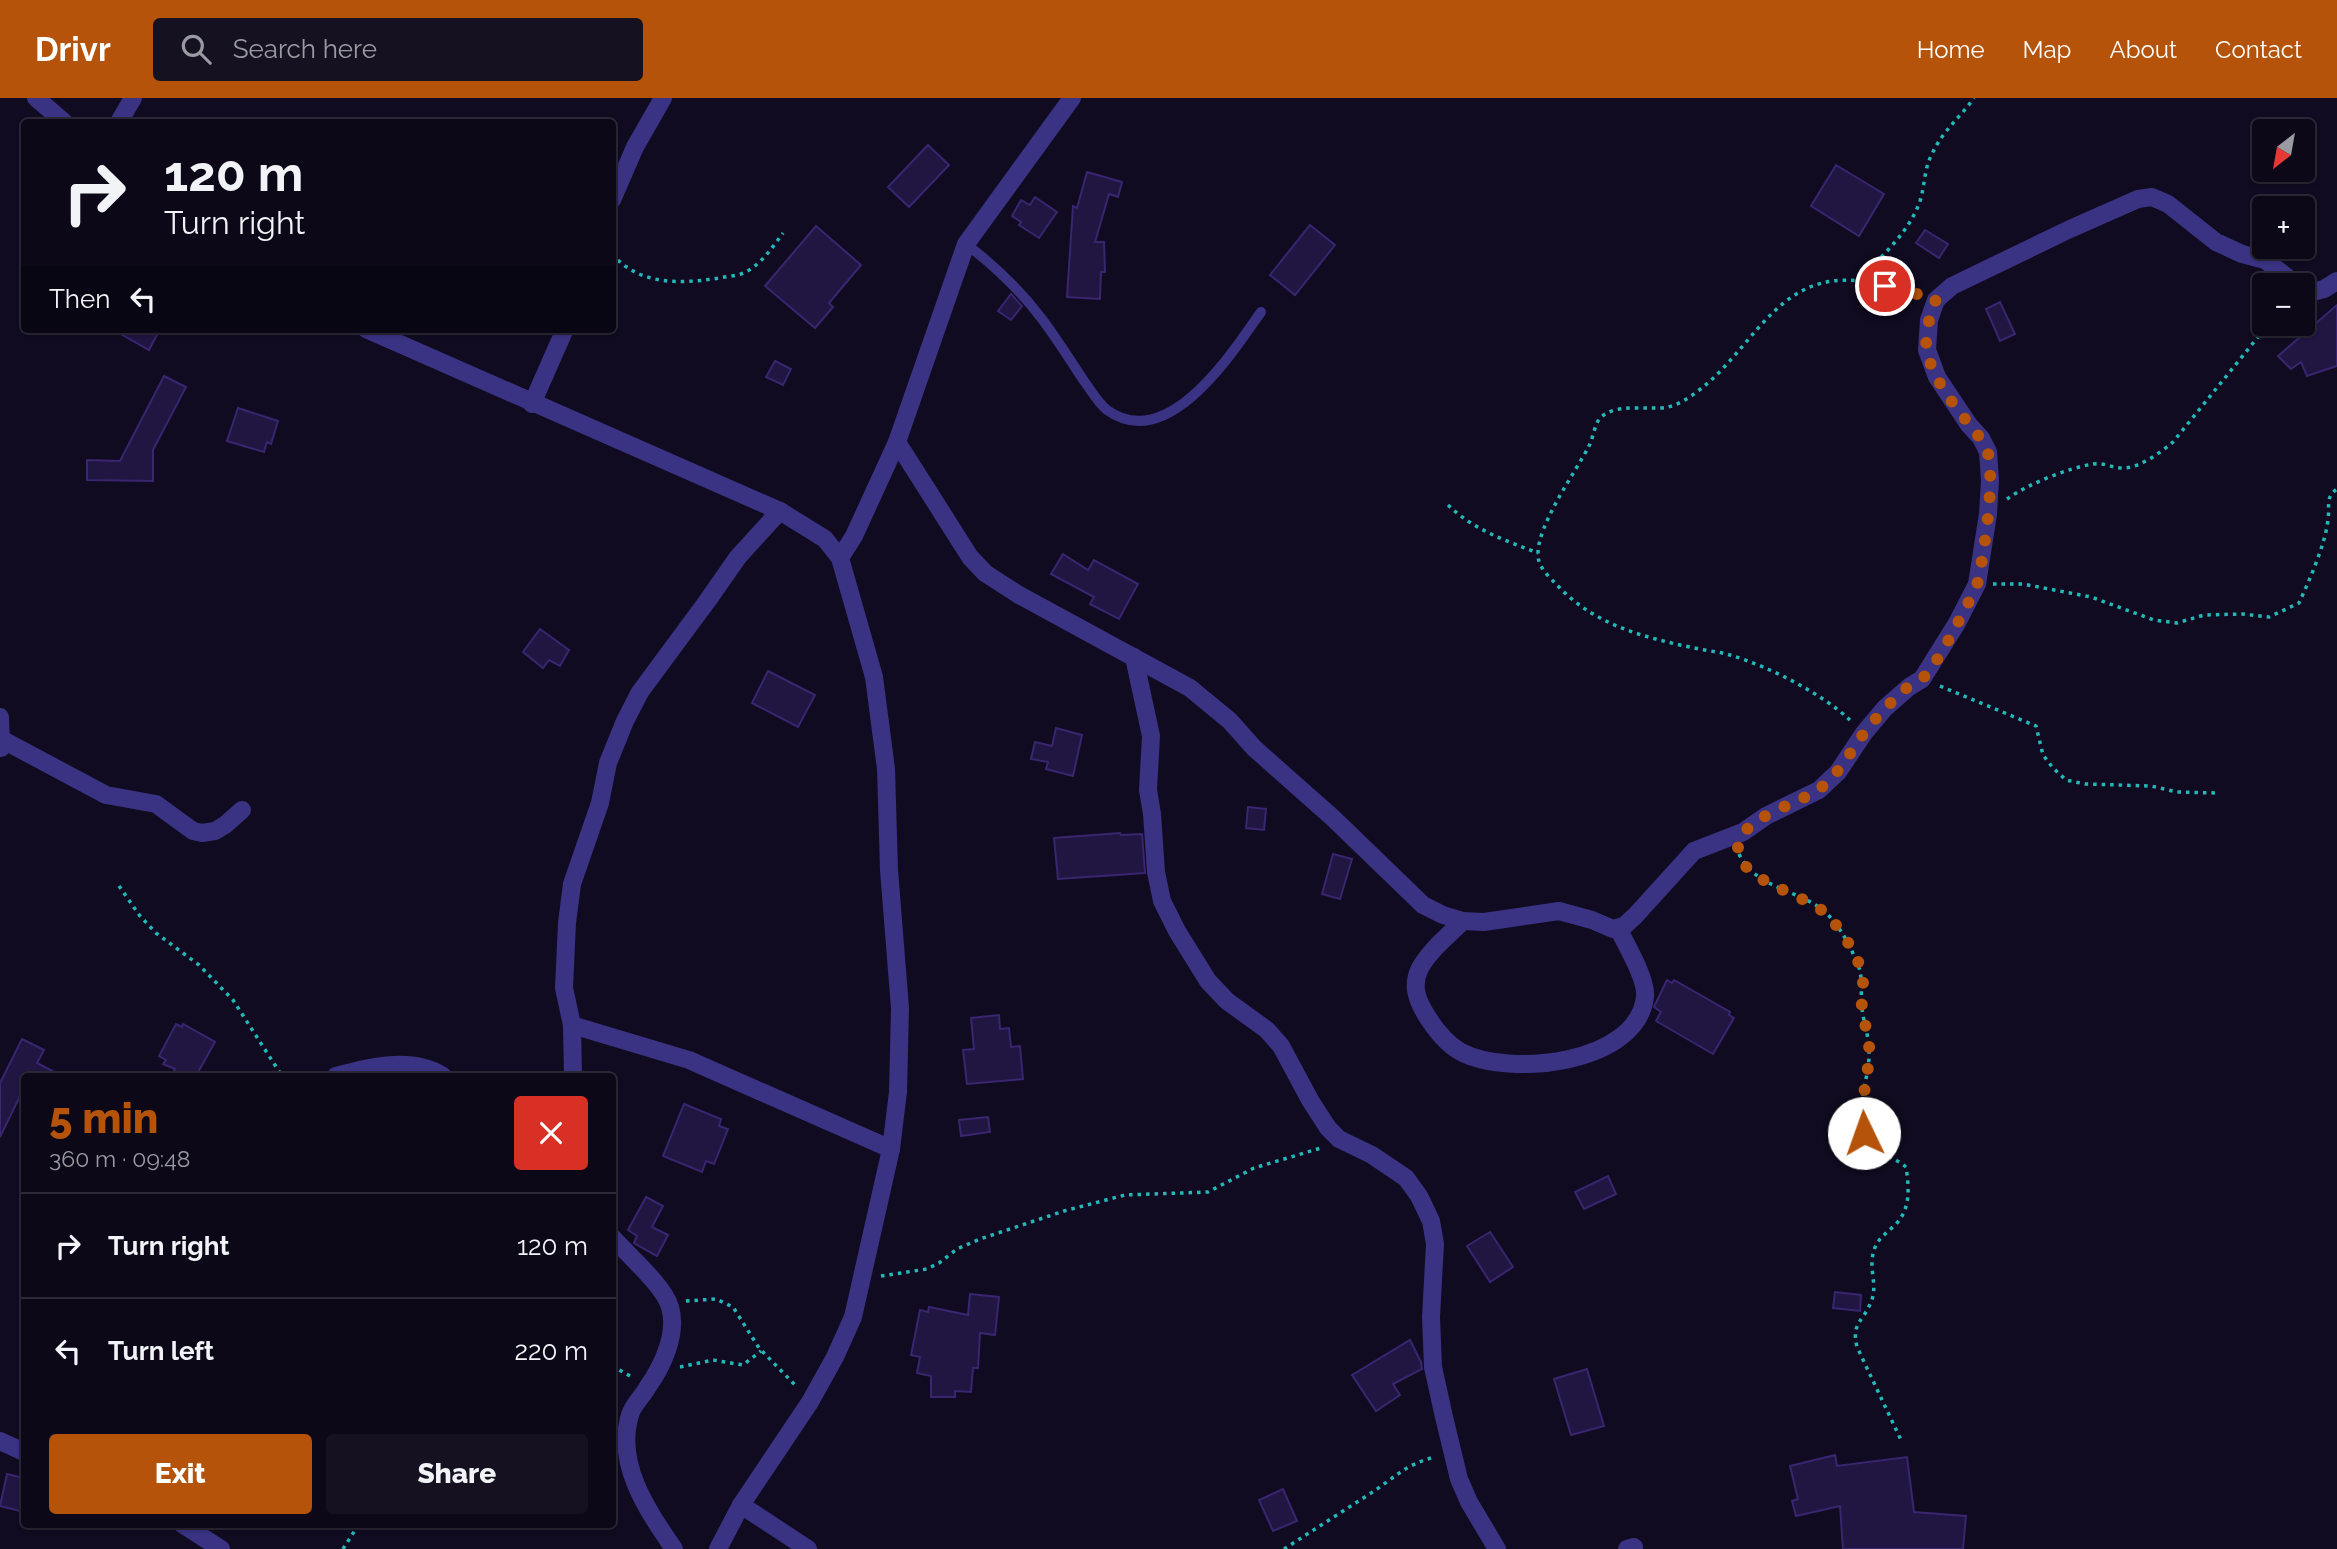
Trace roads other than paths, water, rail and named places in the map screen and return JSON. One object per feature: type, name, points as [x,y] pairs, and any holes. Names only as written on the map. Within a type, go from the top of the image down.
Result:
[{"type":"street","points":[[36,98],[60,119]]},
{"type":"street","points":[[121,119],[133,98]]},
{"type":"street","points":[[616,191],[635,148],[663,98]]},
{"type":"street","points":[[840,558],[854,536],[897,442],[966,244],[1072,98]]},
{"type":"street","points":[[897,442],[970,557],[985,573],[1019,595],[1190,688],[1230,721],[1255,748],[1333,818],[1423,905],[1464,921],[1484,922],[1559,911],[1613,929],[1624,926],[1635,916],[1694,851],[1743,832],[1766,816],[1819,790],[1838,772],[1864,733],[1885,708],[1922,679],[1957,623],[1977,584],[1988,514],[1988,452],[1937,377],[1927,350],[1928,320],[1936,299],[1952,286],[2070,229],[2138,199],[2152,197],[2168,204],[2216,242],[2242,254],[2265,260],[2282,273]]},
{"type":"street","points":[[2315,291],[2337,281]]},
{"type":"street","points":[[375,333],[780,511],[825,539],[840,558],[874,677],[886,769],[889,870],[900,1022],[898,1092],[891,1149],[853,1317],[810,1402],[741,1504],[718,1549]]},
{"type":"street","points":[[532,404],[563,333]]},
{"type":"street","points":[[573,1073],[572,1025],[564,988],[567,923],[572,884],[600,803],[608,763],[640,692],[738,557],[780,511]]},
{"type":"street","points":[[1133,657],[1151,736],[1148,790],[1156,872],[1165,908],[1208,981],[1227,1001],[1268,1030],[1281,1046],[1310,1100],[1339,1139],[1372,1155],[1406,1178],[1419,1196],[1431,1220],[1435,1244],[1431,1317],[1433,1367],[1459,1479],[1469,1502],[1497,1549]]},
{"type":"street","points":[[0,717],[1,745],[106,795],[156,804],[193,831],[215,831],[242,810]]},
{"type":"street","points":[[1464,921],[1431,953],[1420,969],[1414,987],[1419,1003],[1436,1031],[1461,1051],[1510,1065],[1567,1060],[1600,1050],[1629,1029],[1642,1008],[1645,995],[1642,981],[1618,928]]},
{"type":"street","points":[[572,1025],[689,1060],[891,1149]]},
{"type":"street","points":[[349,1073],[384,1065],[417,1066],[435,1073]]},
{"type":"street","points":[[616,1241],[664,1292],[671,1310],[672,1324],[667,1351],[630,1412],[627,1448],[639,1493],[674,1549]]},
{"type":"street","points":[[0,1441],[21,1451]]},
{"type":"street","points":[[741,1504],[808,1549]]},
{"type":"street","points":[[188,1528],[220,1549]]},
{"type":"lane","points":[[966,244],[1017,288],[1105,408],[1121,418],[1133,421],[1146,420],[1170,412],[1186,402],[1231,355],[1261,312]]}]
